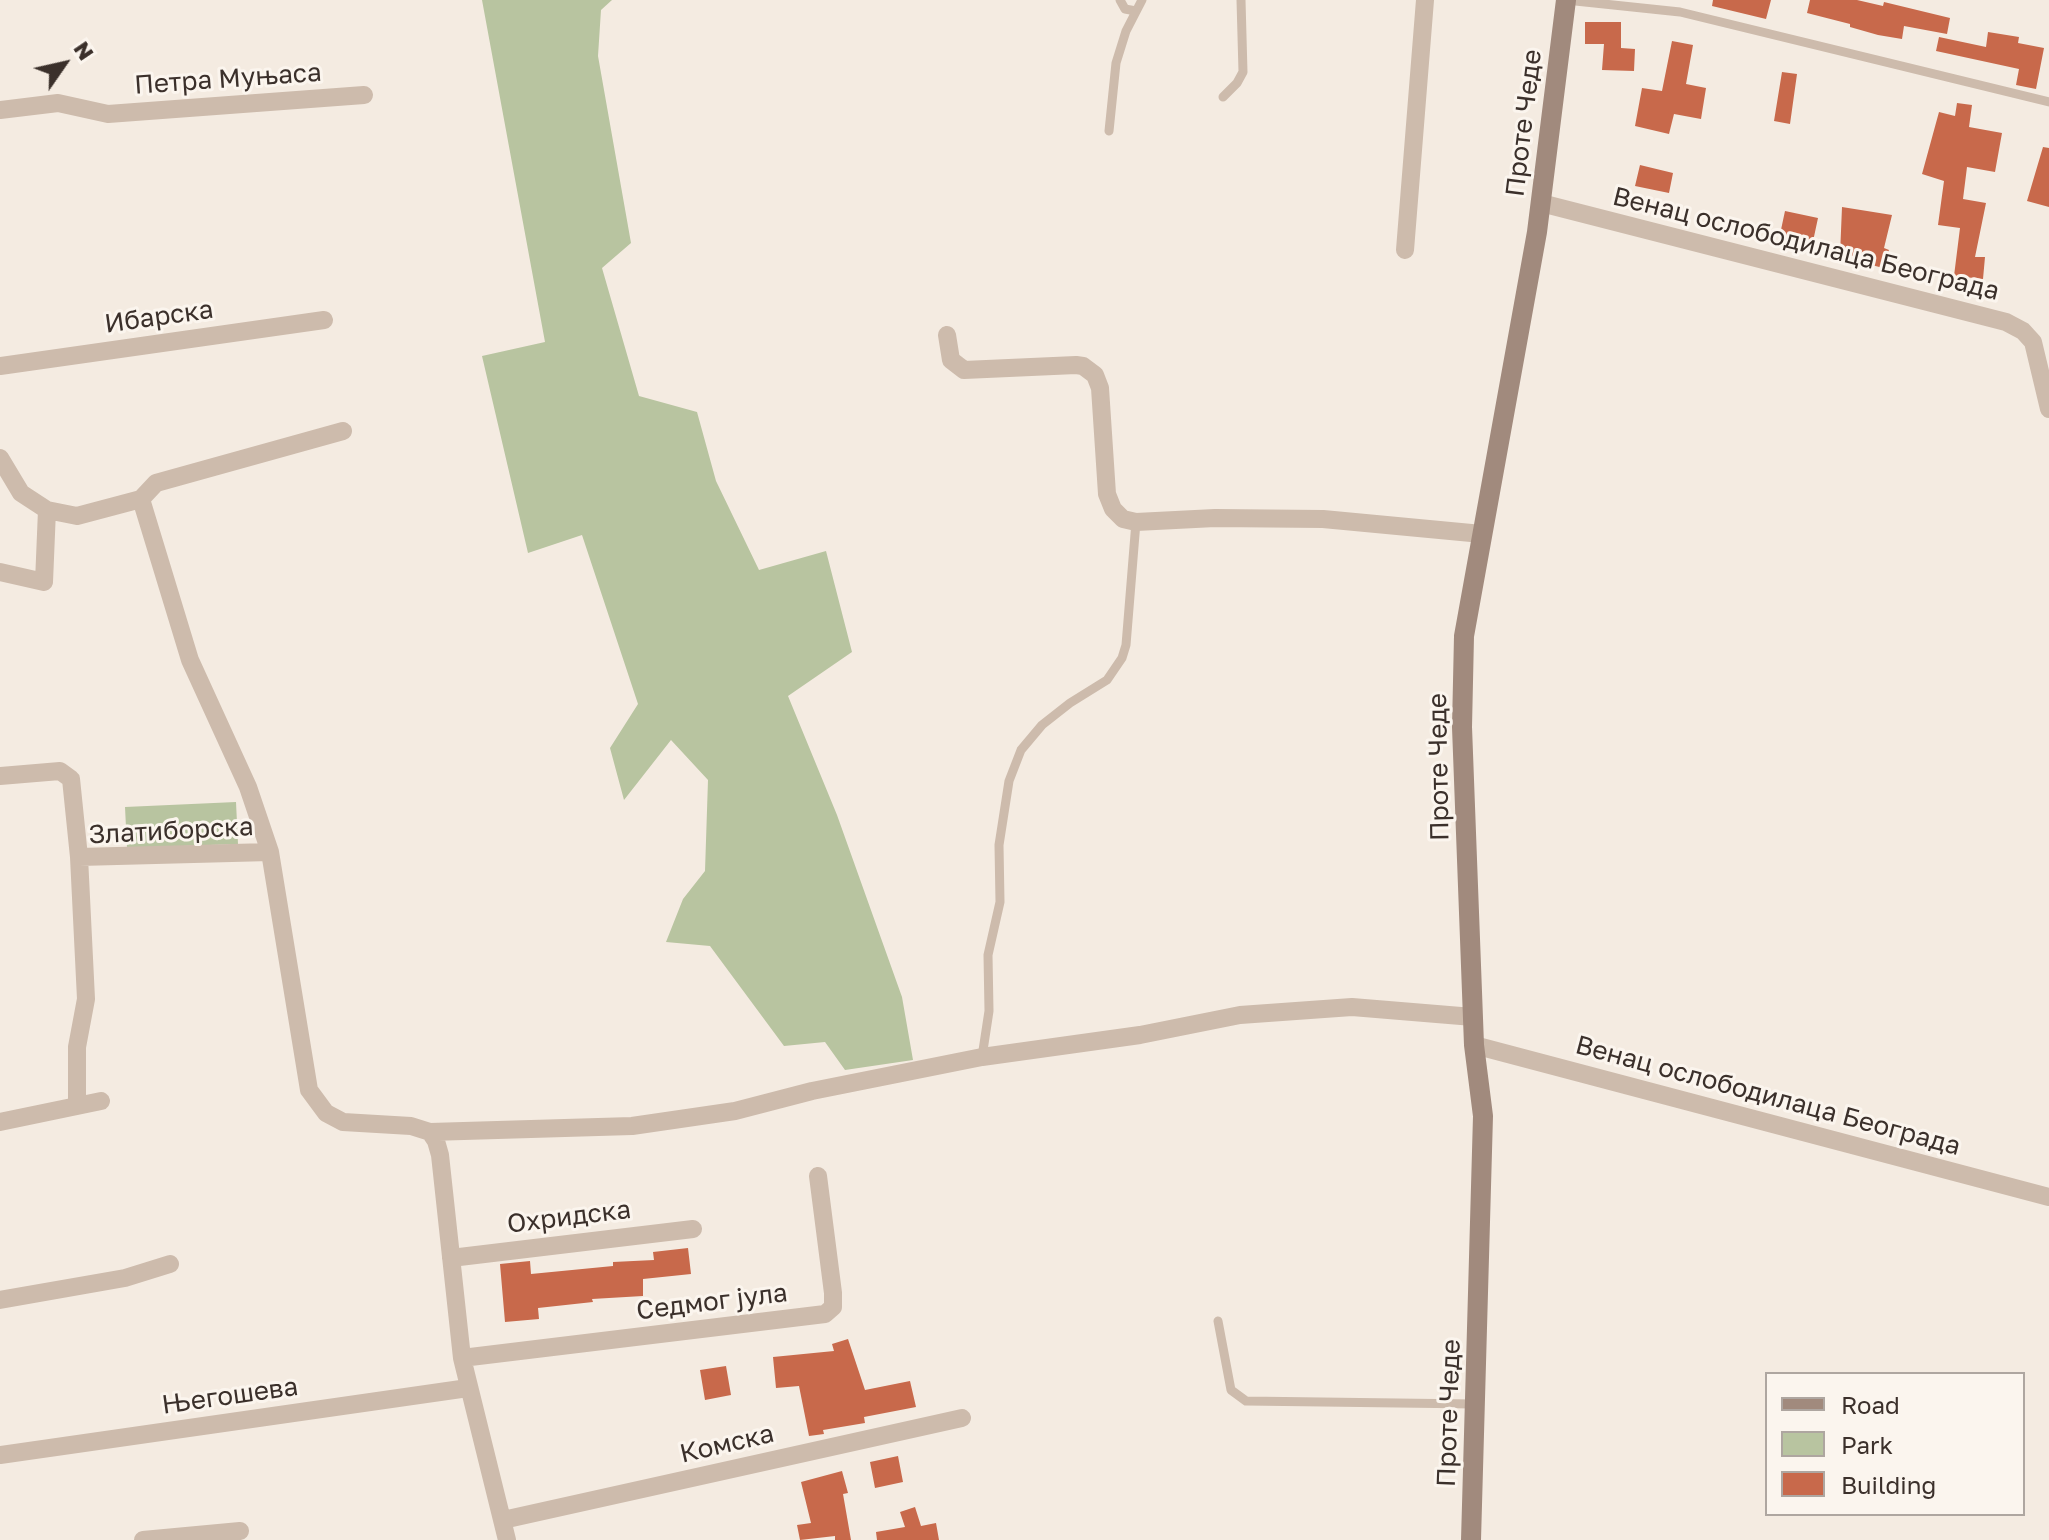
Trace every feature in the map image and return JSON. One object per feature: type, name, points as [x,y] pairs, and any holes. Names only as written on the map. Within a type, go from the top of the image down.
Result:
[{"type":"street","points":[[1405,250],[1425,0]]},
{"type":"street","name":"Проте Чеде","points":[[1471,1540],[1483,1116],[1474,1045],[1462,727],[1464,636],[1541,203],[1566,0]]},
{"type":"street","name":"Петра Муњаса","points":[[0,110],[58,103],[108,114],[364,95]]},
{"type":"street","name":"Венац ослободилаца Београда","points":[[1541,203],[2006,322],[2023,331],[2033,342],[2044,373],[2049,409]]},
{"type":"street","name":"Ибарска","points":[[0,366],[324,320]]},
{"type":"street","points":[[947,335],[951,360],[964,370],[1076,365],[1095,375],[1100,388],[1107,494],[1113,509],[1123,519],[1136,522],[1200,518],[1323,519],[1482,534]]},
{"type":"street","points":[[0,458],[21,493],[47,510],[77,516],[141,499],[156,483],[343,431]]},
{"type":"street","points":[[141,499],[190,660],[248,787],[270,852],[309,1090],[326,1113],[343,1122],[411,1126],[430,1132],[632,1126],[735,1111],[812,1091],[982,1057],[1140,1035],[1240,1015],[1352,1007],[1473,1017]]},
{"type":"street","points":[[0,572],[44,582],[47,510]]},
{"type":"street","points":[[0,776],[60,771],[71,779],[79,857]]},
{"type":"street","name":"Златиборска","points":[[77,1104],[77,1047],[86,999],[79,857],[270,852]]},
{"type":"street","name":"Венац ослободилаца Београда","points":[[1474,1045],[2049,1197]]},
{"type":"street","points":[[0,1122],[101,1101]]},
{"type":"street","points":[[430,1132],[440,1155],[462,1358],[507,1540]]},
{"type":"street","name":"Седмог јула","points":[[462,1358],[825,1314],[833,1307],[833,1293],[818,1176]]},
{"type":"street","name":"Охридска","points":[[451,1258],[693,1229]]},
{"type":"street","points":[[0,1300],[125,1278],[170,1264]]},
{"type":"street","name":"Његошева","points":[[0,1455],[468,1388]]},
{"type":"street","name":"Комска","points":[[503,1520],[962,1418]]},
{"type":"street","points":[[143,1540],[240,1531]]},
{"type":"lane","points":[[1120,0],[1125,9],[1136,11]]},
{"type":"lane","points":[[1109,131],[1116,63],[1126,31],[1142,0]]},
{"type":"lane","points":[[1223,97],[1243,72],[1241,0]]},
{"type":"lane","points":[[1566,0],[1680,12],[2049,102]]},
{"type":"lane","points":[[982,1057],[989,1011],[988,955],[1000,902],[999,845],[1009,781],[1021,750],[1042,725],[1107,680],[1122,658],[1126,645],[1136,522]]},
{"type":"lane","points":[[1218,1321],[1231,1390],[1246,1401],[1475,1404]]},
{"type":"green space","points":[[482,0],[612,0],[601,10],[598,56],[631,243],[602,268],[639,396],[697,412],[716,481],[759,570],[826,551],[852,652],[788,696],[837,815],[902,997],[913,1060],[845,1070],[825,1042],[784,1046],[710,946],[666,942],[683,899],[705,871],[708,780],[671,740],[624,800],[610,748],[638,704],[582,535],[528,553],[482,356],[545,342]]},
{"type":"green space","points":[[236,802],[238,844],[127,848],[125,807]]},
{"type":"building","points":[[1713,0],[1771,0],[1766,19],[1712,6]]},
{"type":"building","points":[[1810,0],[1857,0],[1883,6],[1884,2],[1950,18],[1947,34],[1904,26],[1902,39],[1878,35],[1807,13]]},
{"type":"building","points":[[1585,22],[1621,22],[1621,48],[1635,49],[1634,71],[1602,70],[1604,44],[1585,44]]},
{"type":"building","points":[[1988,32],[2019,37],[2018,43],[2044,48],[2036,89],[2016,85],[2019,69],[1936,51],[1939,37],[1986,47]]},
{"type":"building","points":[[1672,41],[1693,45],[1686,84],[1706,88],[1701,119],[1674,114],[1669,134],[1635,126],[1642,88],[1662,91]]},
{"type":"building","points":[[1782,72],[1797,74],[1790,124],[1774,121]]},
{"type":"building","points":[[1957,103],[1972,105],[1969,127],[2002,133],[1995,172],[1967,167],[1963,199],[1986,203],[1975,257],[1985,257],[1983,279],[1954,276],[1960,228],[1938,225],[1944,181],[1922,174],[1939,112],[1955,116]]},
{"type":"building","points":[[2043,147],[2049,148],[2049,207],[2027,201]]},
{"type":"building","points":[[1640,165],[1673,173],[1669,193],[1635,186]]},
{"type":"building","points":[[1842,207],[1892,215],[1884,248],[1889,250],[1883,268],[1868,264],[1871,257],[1840,255]]},
{"type":"building","points":[[1785,211],[1818,218],[1812,246],[1779,239]]},
{"type":"building","points":[[688,1248],[691,1274],[643,1279],[643,1296],[592,1299],[593,1302],[538,1308],[539,1319],[505,1322],[500,1264],[530,1261],[531,1274],[613,1266],[613,1262],[654,1260],[653,1252]]},
{"type":"building","points":[[848,1339],[865,1390],[910,1381],[916,1407],[864,1417],[865,1423],[823,1430],[824,1434],[809,1436],[799,1386],[776,1388],[773,1357],[834,1351],[832,1344]]},
{"type":"building","points":[[726,1366],[731,1395],[705,1400],[700,1370]]},
{"type":"building","points":[[898,1456],[903,1482],[875,1488],[870,1462]]},
{"type":"building","points":[[842,1471],[848,1493],[843,1494],[851,1540],[835,1540],[835,1536],[800,1540],[797,1525],[811,1523],[801,1482]]},
{"type":"building","points":[[915,1507],[921,1526],[936,1523],[939,1540],[877,1540],[876,1532],[905,1527],[900,1512]]}]
